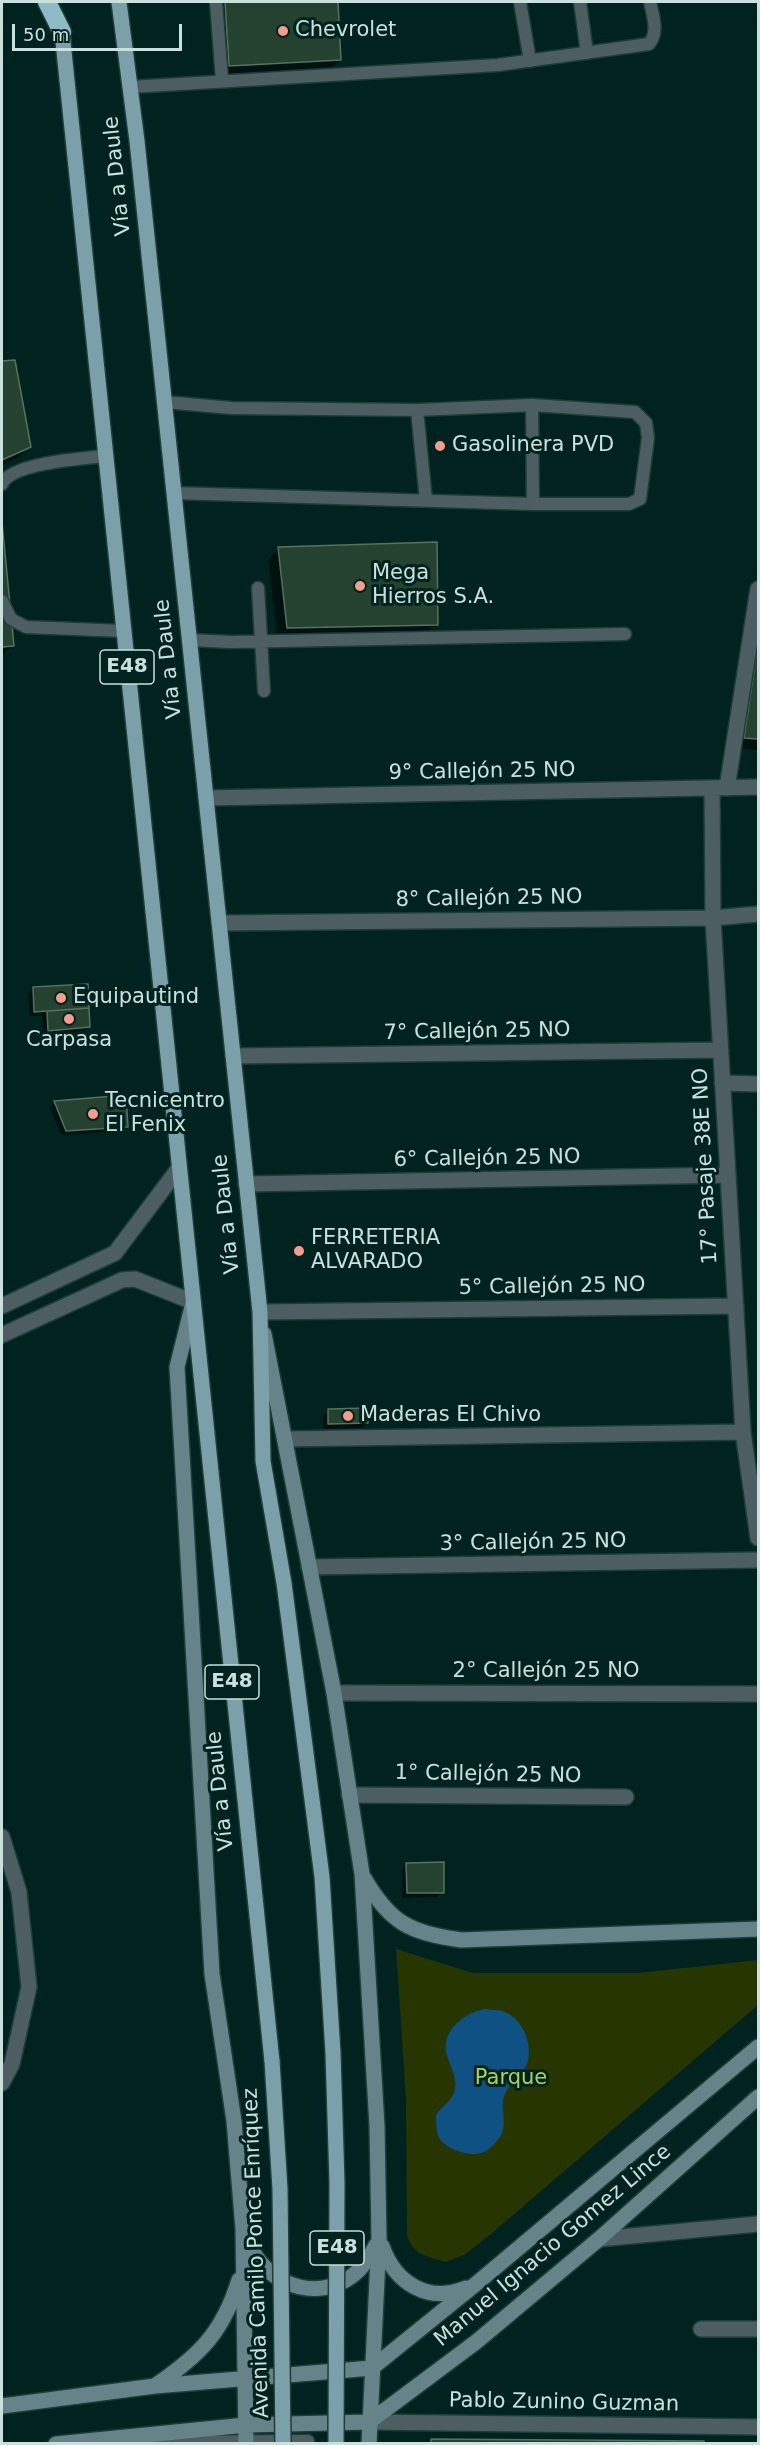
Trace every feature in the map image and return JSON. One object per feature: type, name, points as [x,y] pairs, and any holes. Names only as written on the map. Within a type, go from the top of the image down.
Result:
[{"type":"highway","points":[[47,2],[62,32]]},
{"type":"highway","name":"Vía a Daule","points":[[58,2],[62,32]]},
{"type":"main road","name":"Vía a Daule","points":[[119,2],[165,402],[260,1312],[263,1461],[287,1606],[321,1865],[333,2053],[337,2183],[336,2444]]},
{"type":"main road","name":"Vía a Daule","points":[[62,32],[272,2061]]},
{"type":"main road","name":"Vía a Daule","points":[[193,1302],[177,1367],[212,1974]]},
{"type":"main road","name":"Vía a Daule","points":[[260,1312],[334,1693],[362,1874]]},
{"type":"main road","points":[[362,1874],[379,1904],[400,1923],[426,1934],[461,1940],[759,1929]]},
{"type":"main road","name":"E48","points":[[362,1874],[377,2126],[379,2239],[369,2444]]},
{"type":"main road","name":"Avenida Camilo Ponce Enríquez","points":[[212,1974],[234,2121],[243,2229],[246,2436]]},
{"type":"main road","name":"Manuel Ignacio Gomez Lince","points":[[372,2368],[759,2047]]},
{"type":"main road","name":"Avenida Camilo Ponce Enríquez","points":[[272,2061],[280,2189],[283,2444]]},
{"type":"main road","name":"Manuel Ignacio Gomez Lince","points":[[369,2422],[476,2342],[599,2239],[758,2097]]},
{"type":"main road","points":[[243,2229],[252,2254],[270,2274],[293,2286],[320,2289],[346,2280],[353,2275],[366,2263],[379,2239]]},
{"type":"main road","points":[[379,2239],[388,2263],[405,2282],[428,2292],[454,2293],[477,2283]]},
{"type":"main road","points":[[155,2386],[187,2365],[212,2337],[231,2305],[243,2268]]},
{"type":"main road","points":[[2,2406],[155,2386],[372,2368]]},
{"type":"main road","points":[[56,2444],[246,2436],[369,2422]]},
{"type":"street","name":"17° Pasaje 38E NO","points":[[759,589],[720,789],[712,918],[743,1432],[759,1538]]},
{"type":"street","name":"9° Callejón 25 NO","points":[[206,798],[759,787]]},
{"type":"street","name":"8° Callejón 25 NO","points":[[219,923],[712,918],[759,914]]},
{"type":"street","name":"7° Callejón 25 NO","points":[[233,1056],[721,1050]]},
{"type":"street","points":[[722,1083],[759,1084]]},
{"type":"street","points":[[2,1306],[115,1253],[179,1168]]},
{"type":"street","name":"6° Callejón 25 NO","points":[[246,1184],[728,1175]]},
{"type":"street","points":[[3,1329],[122,1280],[135,1279],[193,1302]]},
{"type":"street","name":"5° Callejón 25 NO","points":[[260,1312],[736,1306]]},
{"type":"street","points":[[286,1439],[743,1432]]},
{"type":"street","name":"3° Callejón 25 NO","points":[[309,1568],[759,1560]]},
{"type":"street","name":"2° Callejón 25 NO","points":[[334,1693],[759,1694]]},
{"type":"street","name":"1° Callejón 25 NO","points":[[350,1795],[626,1797]]},
{"type":"street","points":[[2,1837],[19,1892],[29,1987],[12,2064],[2,2083]]},
{"type":"street","points":[[599,2239],[759,2224]]},
{"type":"street","points":[[701,2329],[759,2329]]},
{"type":"street","name":"Pablo Zunino Guzman","points":[[369,2422],[759,2427]]},
{"type":"lane","points":[[216,2],[222,80]]},
{"type":"lane","points":[[520,2],[530,61]]},
{"type":"lane","points":[[580,2],[587,53]]},
{"type":"lane","points":[[130,87],[498,65],[649,44],[654,38],[655,27],[650,2]]},
{"type":"lane","points":[[165,402],[231,408],[417,410],[532,405],[635,412],[646,423],[648,438],[640,499],[629,504],[533,504],[174,492]]},
{"type":"lane","points":[[532,405],[533,504]]},
{"type":"lane","points":[[417,410],[426,500]]},
{"type":"lane","points":[[2,484],[4,480],[25,469],[61,461],[106,456]]},
{"type":"lane","points":[[258,588],[264,691]]},
{"type":"lane","points":[[2,601],[11,619],[26,627],[124,631]]},
{"type":"lane","points":[[189,640],[262,641],[625,634]]},
{"type":"lane","points":[[246,2436],[308,2442]]},
{"type":"green space","name":"Parque","points":[[396,1949],[473,1973],[638,1973],[758,1960],[758,2005],[491,2234],[464,2255],[446,2262],[417,2251],[407,2235],[406,2099]]},
{"type":"water","points":[[484,2009],[498,2010],[514,2017],[524,2031],[529,2057],[522,2073],[511,2085],[503,2099],[504,2125],[501,2135],[487,2150],[470,2154],[452,2149],[442,2142],[437,2132],[436,2115],[451,2099],[455,2087],[446,2051],[448,2036],[463,2018]]},
{"type":"building","name":"Chevrolet","points":[[225,2],[338,2],[341,60],[229,66]]},
{"type":"building","points":[[15,360],[31,447],[2,460],[2,361]]},
{"type":"building","points":[[2,522],[14,646],[2,647]]},
{"type":"building","name":"Mega Hierros S.A.","points":[[437,542],[438,625],[287,628],[278,547]]},
{"type":"building","points":[[758,643],[758,739],[744,738]]},
{"type":"building","name":"Equipautind","points":[[88,984],[89,1008],[34,1012],[33,987]]},
{"type":"building","name":"Carpasa","points":[[89,1008],[90,1027],[48,1031],[47,1011]]},
{"type":"building","name":"Tecnicentro El Fenix","points":[[126,1095],[128,1127],[66,1131],[54,1101]]},
{"type":"building","name":"Maderas El Chivo","points":[[368,1408],[368,1423],[328,1424],[328,1409]]},
{"type":"building","points":[[444,1862],[444,1893],[407,1893],[406,1863]]},
{"type":"building","points":[[431,2439],[704,2441],[704,2444],[431,2444]]},
{"type":"place","name":"Chevrolet","points":[[283,31]]},
{"type":"place","name":"Gasolinera PVD","points":[[440,446]]},
{"type":"place","name":"Mega Hierros S.A.","points":[[360,586]]},
{"type":"place","name":"Equipautind","points":[[61,998]]},
{"type":"place","name":"Carpasa","points":[[69,1019]]},
{"type":"place","name":"Tecnicentro El Fenix","points":[[93,1114]]},
{"type":"place","name":"FERRETERIA ALVARADO","points":[[299,1251]]},
{"type":"place","name":"Maderas El Chivo","points":[[348,1416]]}]
